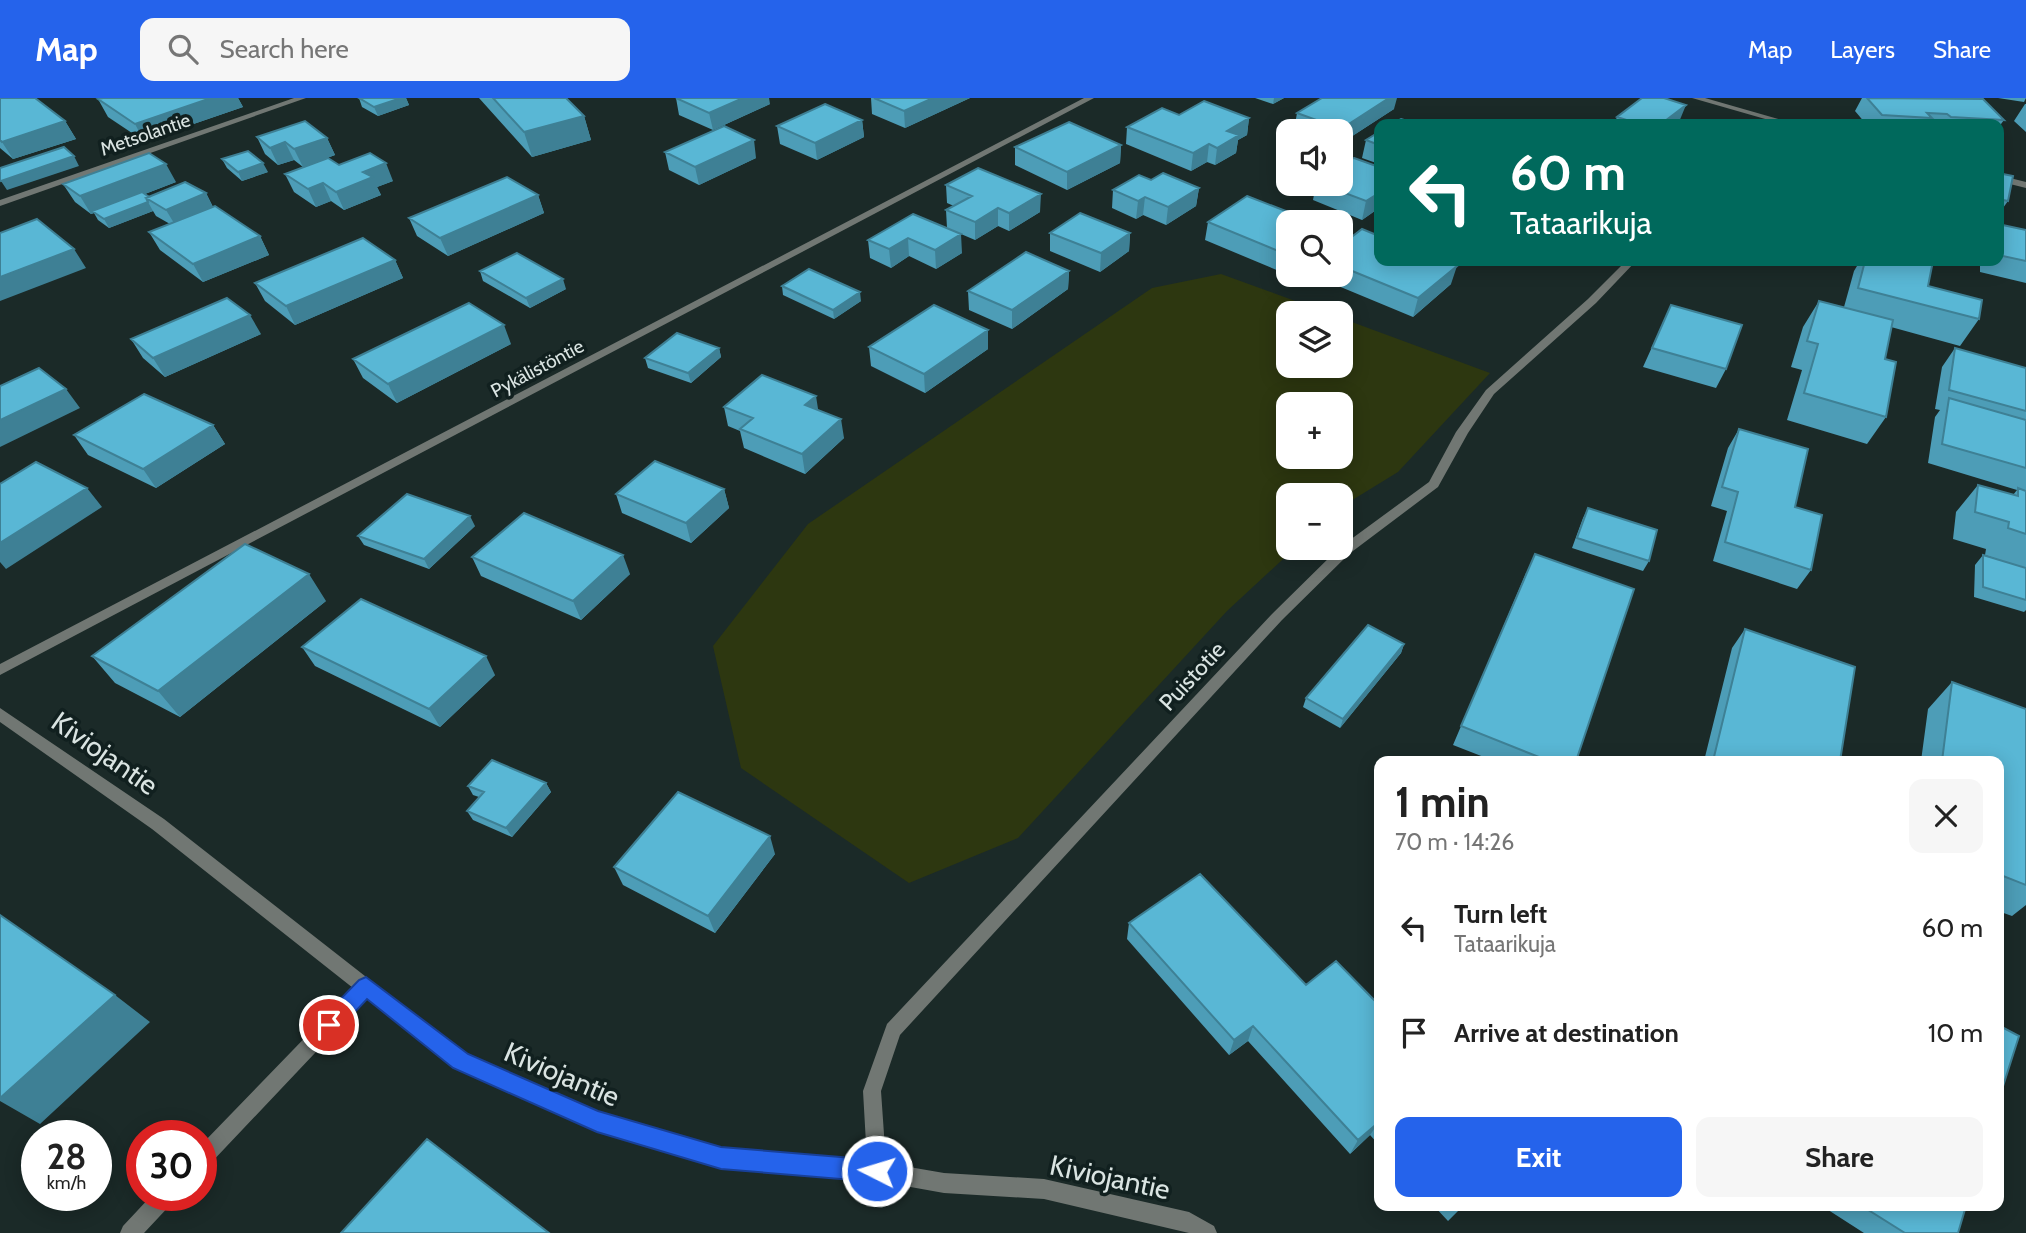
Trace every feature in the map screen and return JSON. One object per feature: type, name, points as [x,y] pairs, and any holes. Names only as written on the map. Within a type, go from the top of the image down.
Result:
[{"type":"street","name":"Metsolantie","points":[[0,203],[302,98]]},
{"type":"street","name":"Pykälistöntie","points":[[0,670],[1090,98]]},
{"type":"street","points":[[1696,98],[1758,119]]},
{"type":"street","points":[[2004,180],[2026,185]]},
{"type":"street","name":"Puistotie","points":[[877,1171],[872,1091],[892,1030],[1277,617],[1344,551],[1434,484],[1462,432],[1490,392],[1592,301],[1626,266]]},
{"type":"street","name":"Kiviojantie","points":[[0,714],[158,824],[460,1061],[597,1122],[721,1158],[877,1171],[944,1183],[1044,1189],[1189,1223],[1207,1233]]},
{"type":"street","points":[[217,1142],[366,986]]},
{"type":"street","points":[[130,1233],[151,1211]]},
{"type":"green space","points":[[1221,274],[1295,301],[1276,301],[1276,378],[1353,378],[1353,322],[1490,373],[1398,472],[1353,500],[1353,483],[1276,483],[1276,560],[1282,560],[1227,611],[1018,838],[909,883],[741,768],[713,646],[808,524],[1152,288]]},
{"type":"building","points":[[0,98],[35,98],[65,121],[2,142]]},
{"type":"building","points":[[211,98],[135,124],[98,99]]},
{"type":"building","points":[[359,98],[401,98],[374,107]]},
{"type":"building","points":[[493,98],[566,98],[584,116],[524,132]]},
{"type":"building","points":[[676,98],[743,98],[709,113]]},
{"type":"building","points":[[874,98],[933,98],[904,111]]},
{"type":"building","points":[[1322,98],[1389,98],[1353,121],[1353,119],[1314,119],[1297,113]]},
{"type":"building","points":[[1642,98],[1664,98],[1686,105],[1668,119],[1617,117]]},
{"type":"building","points":[[1867,98],[1983,99],[2003,119],[1927,113],[1932,118],[1882,115]]},
{"type":"building","points":[[1204,101],[1249,118],[1227,131],[1239,135],[1217,148],[1209,144],[1193,153],[1127,127],[1162,108],[1179,115]]},
{"type":"building","points":[[825,104],[862,120],[815,143],[777,126]]},
{"type":"building","points":[[305,121],[327,138],[294,149],[285,142],[270,148],[257,137]]},
{"type":"building","points":[[1069,122],[1121,145],[1067,172],[1015,147]]},
{"type":"building","points":[[724,126],[754,140],[695,167],[665,152]]},
{"type":"building","points":[[1374,135],[1374,143],[1366,140]]},
{"type":"building","points":[[64,147],[74,156],[0,180],[0,168]]},
{"type":"building","points":[[248,151],[263,163],[238,172],[222,159]]},
{"type":"building","points":[[149,153],[166,164],[80,196],[63,184]]},
{"type":"building","points":[[370,153],[386,163],[363,172],[373,177],[336,192],[323,183],[308,189],[285,174],[328,158],[339,165]]},
{"type":"building","points":[[1354,158],[1374,165],[1374,196],[1366,201],[1353,196]]},
{"type":"building","points":[[978,168],[1041,194],[1009,213],[998,208],[975,222],[946,210],[972,196],[946,185]]},
{"type":"building","points":[[1163,173],[1199,188],[1168,207],[1145,197],[1138,201],[1113,190],[1139,175],[1151,180]]},
{"type":"building","points":[[2004,174],[2013,176],[2008,201],[2004,200]]},
{"type":"building","points":[[507,177],[538,195],[440,238],[409,218]]},
{"type":"building","points":[[185,182],[206,193],[166,210],[146,198]]},
{"type":"building","points":[[142,192],[149,197],[146,198],[148,202],[104,219],[92,211]]},
{"type":"building","points":[[1247,196],[1283,210],[1276,210],[1276,250],[1208,222]]},
{"type":"building","points":[[215,206],[260,236],[193,264],[149,232]]},
{"type":"building","points":[[1080,213],[1130,233],[1101,253],[1050,233]]},
{"type":"building","points":[[913,214],[961,234],[935,250],[908,238],[889,249],[868,240]]},
{"type":"building","points":[[37,219],[74,249],[0,277],[0,233]]},
{"type":"building","points":[[2004,225],[2026,230],[2026,261],[2004,256]]},
{"type":"building","points":[[1362,229],[1374,234],[1374,266],[1457,266],[1418,298],[1353,271],[1353,236]]},
{"type":"building","points":[[363,238],[395,260],[286,306],[255,283]]},
{"type":"building","points":[[1026,252],[1069,271],[1012,310],[968,291]]},
{"type":"building","points":[[517,253],[563,279],[526,298],[480,271]]},
{"type":"building","points":[[1864,266],[1932,266],[1928,286],[1982,300],[1979,319],[1858,288]]},
{"type":"building","points":[[809,269],[860,292],[833,310],[782,286]]},
{"type":"building","points":[[227,298],[250,315],[153,358],[131,339]]},
{"type":"building","points":[[1819,301],[1893,320],[1885,359],[1896,362],[1886,417],[1804,393],[1818,344],[1807,341]]},
{"type":"building","points":[[469,303],[504,325],[388,384],[353,359]]},
{"type":"building","points":[[934,305],[988,330],[924,374],[869,347]]},
{"type":"building","points":[[1671,305],[1742,325],[1726,369],[1652,348]]},
{"type":"building","points":[[677,333],[719,348],[688,373],[645,358]]},
{"type":"building","points":[[1955,348],[2026,368],[2026,411],[1949,390]]},
{"type":"building","points":[[39,368],[66,389],[0,420],[0,386]]},
{"type":"building","points":[[762,375],[816,396],[805,405],[841,419],[802,454],[740,429],[753,418],[724,407]]},
{"type":"building","points":[[144,394],[213,425],[143,469],[74,435]]},
{"type":"building","points":[[1949,398],[2026,420],[2026,468],[1942,444]]},
{"type":"building","points":[[1739,429],[1808,449],[1795,507],[1822,515],[1811,570],[1725,542],[1738,492],[1722,487]]},
{"type":"building","points":[[655,461],[724,489],[686,523],[616,494]]},
{"type":"building","points":[[36,462],[87,488],[0,543],[0,484]]},
{"type":"building","points":[[1978,485],[2018,496],[2018,488],[2026,491],[2026,534],[2008,528],[2009,522],[1975,512]]},
{"type":"building","points":[[407,494],[470,516],[424,559],[358,536]]},
{"type":"building","points":[[1588,508],[1657,530],[1649,561],[1577,538]]},
{"type":"building","points":[[524,513],[623,555],[573,601],[472,557]]},
{"type":"building","points":[[245,544],[309,574],[158,691],[92,656]]},
{"type":"building","points":[[1535,554],[1634,589],[1578,756],[1536,756],[1461,726]]},
{"type":"building","points":[[1983,555],[2026,568],[2026,600],[1983,587]]},
{"type":"building","points":[[361,599],[486,656],[429,709],[302,647]]},
{"type":"building","points":[[1368,625],[1404,644],[1343,719],[1306,698]]},
{"type":"building","points":[[1745,629],[1855,667],[1841,756],[1714,756]]},
{"type":"building","points":[[1952,682],[2026,709],[2026,885],[2004,876],[2004,756],[1943,756]]},
{"type":"building","points":[[492,760],[546,783],[506,828],[467,811],[484,792],[468,786]]},
{"type":"building","points":[[678,792],[770,836],[708,916],[614,867]]},
{"type":"building","points":[[1200,874],[1306,985],[1336,961],[1374,1000],[1374,1126],[1358,1140],[1253,1026],[1234,1040],[1129,923]]},
{"type":"building","points":[[0,915],[115,995],[0,1098]]},
{"type":"building","points":[[2004,1028],[2019,1036],[2004,1083]]},
{"type":"building","points":[[427,1139],[549,1233],[341,1233]]},
{"type":"building","points":[[1870,1211],[1965,1211],[1958,1233],[1905,1233]]},
{"type":"route","points":[[329,1025],[366,986],[460,1061],[597,1122],[721,1158],[877,1171]]}]
